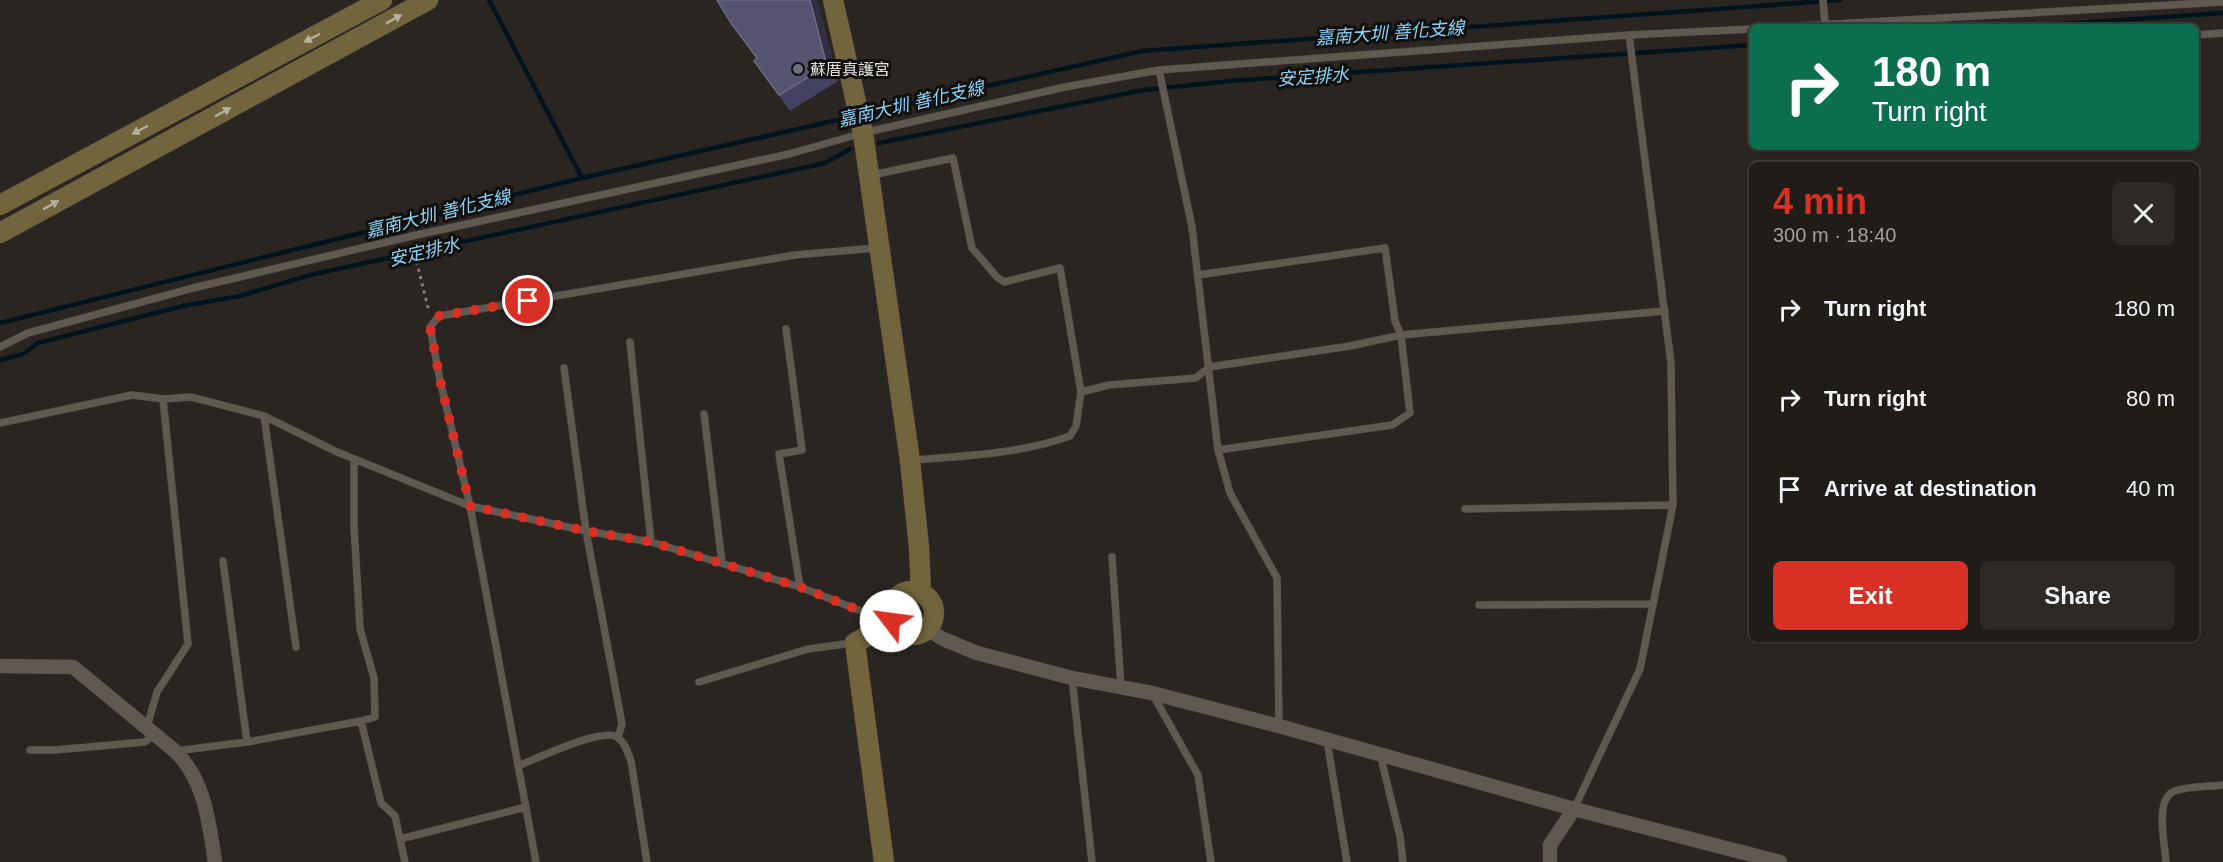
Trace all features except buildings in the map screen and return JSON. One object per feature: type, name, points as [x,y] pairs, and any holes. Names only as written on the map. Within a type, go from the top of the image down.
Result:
[{"type":"street","points":[[0,205],[382,0]]},
{"type":"street","points":[[0,233],[428,0]]},
{"type":"street","points":[[833,0],[862,130],[910,461],[921,592]]},
{"type":"street","points":[[884,862],[855,643],[874,632],[899,631],[913,635],[927,629],[934,616],[934,609],[927,596],[915,590],[901,593],[891,603],[889,609],[891,621],[899,631]]},
{"type":"street","points":[[927,629],[943,639],[977,653],[1072,678],[1152,693],[1279,726],[1574,809],[1780,862]]},
{"type":"street","points":[[0,666],[73,667],[175,751],[187,763],[207,809],[215,862]]},
{"type":"street","points":[[1550,862],[1550,845],[1574,809]]},
{"type":"lane","points":[[1823,0],[1825,24]]},
{"type":"lane","points":[[1870,24],[2223,3]]},
{"type":"lane","points":[[0,346],[28,333],[193,288],[412,236],[789,154],[862,130],[1065,87],[1159,70],[1629,35],[1749,29]]},
{"type":"lane","points":[[2199,35],[2223,33]]},
{"type":"lane","points":[[1574,809],[1640,669],[1673,505],[1671,363],[1629,35]]},
{"type":"lane","points":[[1159,70],[1192,227],[1218,450],[1230,493],[1277,578],[1279,726]]},
{"type":"lane","points":[[867,176],[953,158],[972,248],[996,278],[1004,282],[1060,268],[1081,392],[1076,426],[1070,436],[1049,444],[981,455],[910,461]]},
{"type":"lane","points":[[536,862],[470,506],[430,327],[439,316],[795,255],[878,248]]},
{"type":"lane","points":[[1198,275],[1385,248],[1395,321],[1401,335],[1410,413],[1392,424],[1218,450]]},
{"type":"lane","points":[[1081,392],[1109,386],[1196,378],[1209,367],[1350,346],[1401,335],[1665,311]]},
{"type":"lane","points":[[786,329],[802,450],[779,454],[800,587]]},
{"type":"lane","points":[[630,342],[651,542]]},
{"type":"lane","points":[[564,368],[586,531],[622,724],[618,737]]},
{"type":"lane","points":[[0,423],[132,395],[164,399],[191,397],[264,416],[354,460],[470,506],[586,531],[651,542],[800,587],[861,611],[889,609]]},
{"type":"lane","points":[[30,750],[145,742],[150,731],[157,692],[188,644],[164,399]]},
{"type":"lane","points":[[704,414],[722,563]]},
{"type":"lane","points":[[264,416],[296,647]]},
{"type":"lane","points":[[175,751],[247,742],[375,717],[374,678],[360,628],[354,526],[354,460]]},
{"type":"lane","points":[[1465,509],[1673,505]]},
{"type":"lane","points":[[1112,557],[1121,687]]},
{"type":"lane","points":[[223,561],[247,742]]},
{"type":"lane","points":[[1479,605],[1652,604]]},
{"type":"lane","points":[[699,682],[808,649],[855,643]]},
{"type":"lane","points":[[1072,678],[1092,862]]},
{"type":"lane","points":[[1152,693],[1198,775],[1211,862]]},
{"type":"lane","points":[[361,721],[381,803],[395,816],[405,862]]},
{"type":"lane","points":[[518,766],[596,735],[618,737],[625,746],[631,761],[646,862]]},
{"type":"lane","points":[[1328,741],[1347,862]]},
{"type":"lane","points":[[1380,754],[1400,836],[1403,862]]},
{"type":"lane","points":[[2166,862],[2162,807],[2166,798],[2175,791],[2223,785]]},
{"type":"lane","points":[[400,839],[526,807]]},
{"type":"path","points":[[412,241],[428,312],[439,316]]},
{"type":"waterway","points":[[489,0],[582,178]]},
{"type":"waterway","name":"嘉南大圳 善化支線","points":[[863,114],[1142,51],[1840,0]]},
{"type":"waterway","name":"安定排水","points":[[2062,24],[2223,13]]},
{"type":"waterway","name":"安定排水","points":[[879,143],[1144,90],[1230,81],[1749,45]]},
{"type":"waterway","name":"嘉南大圳 善化支線","points":[[0,323],[582,178],[855,116]]},
{"type":"waterway","name":"安定排水","points":[[0,360],[23,354],[38,343],[183,306],[240,296],[310,275],[825,163],[850,149]]},
{"type":"place","name":"蘇厝真護宮","points":[[798,69]]},
{"type":"route","points":[[528,301],[439,316],[430,327],[470,506],[586,531],[651,542],[800,587],[861,611],[889,609],[891,621]]}]
